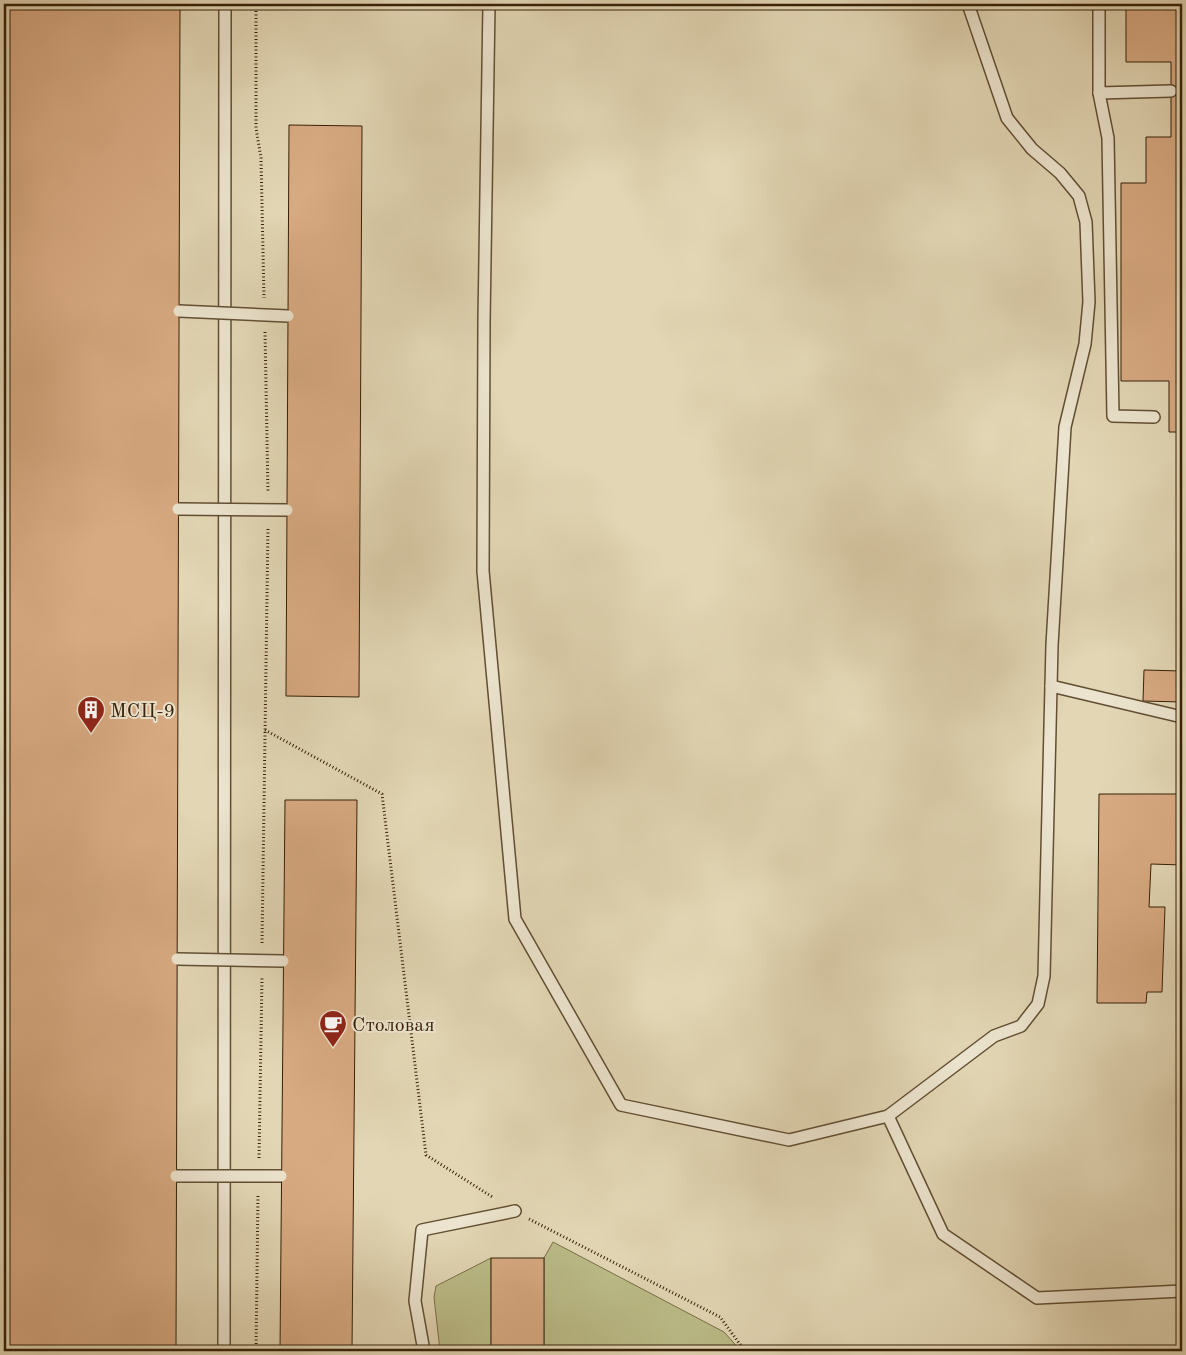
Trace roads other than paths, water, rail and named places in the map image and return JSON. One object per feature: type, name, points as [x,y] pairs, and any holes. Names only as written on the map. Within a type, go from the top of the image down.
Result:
[{"type":"lane","points":[[224,1351],[225,4]]},
{"type":"lane","points":[[489,4],[484,321],[483,571],[515,919],[621,1105],[789,1140],[888,1116],[994,1036],[1020,1026],[1038,1004],[1044,976],[1051,686],[1065,426],[1085,344],[1089,302],[1086,222],[1079,196],[1060,173],[1032,149],[1007,118],[968,4]]},
{"type":"lane","points":[[1099,4],[1099,93],[1108,138],[1113,416],[1154,417]]},
{"type":"lane","points":[[1099,93],[1171,91]]},
{"type":"lane","points":[[179,311],[288,316]]},
{"type":"lane","points":[[178,509],[287,510]]},
{"type":"lane","points":[[1051,686],[1182,717]]},
{"type":"lane","points":[[177,959],[284,961]]},
{"type":"lane","points":[[888,1116],[943,1234],[1037,1298],[1182,1291]]},
{"type":"lane","points":[[176,1176],[281,1176]]},
{"type":"lane","points":[[424,1351],[415,1301],[422,1230],[515,1211]]},
{"type":"place","name":"МСЦ-9","points":[[91,734]]},
{"type":"place","name":"Столовая","points":[[333,1048]]}]
